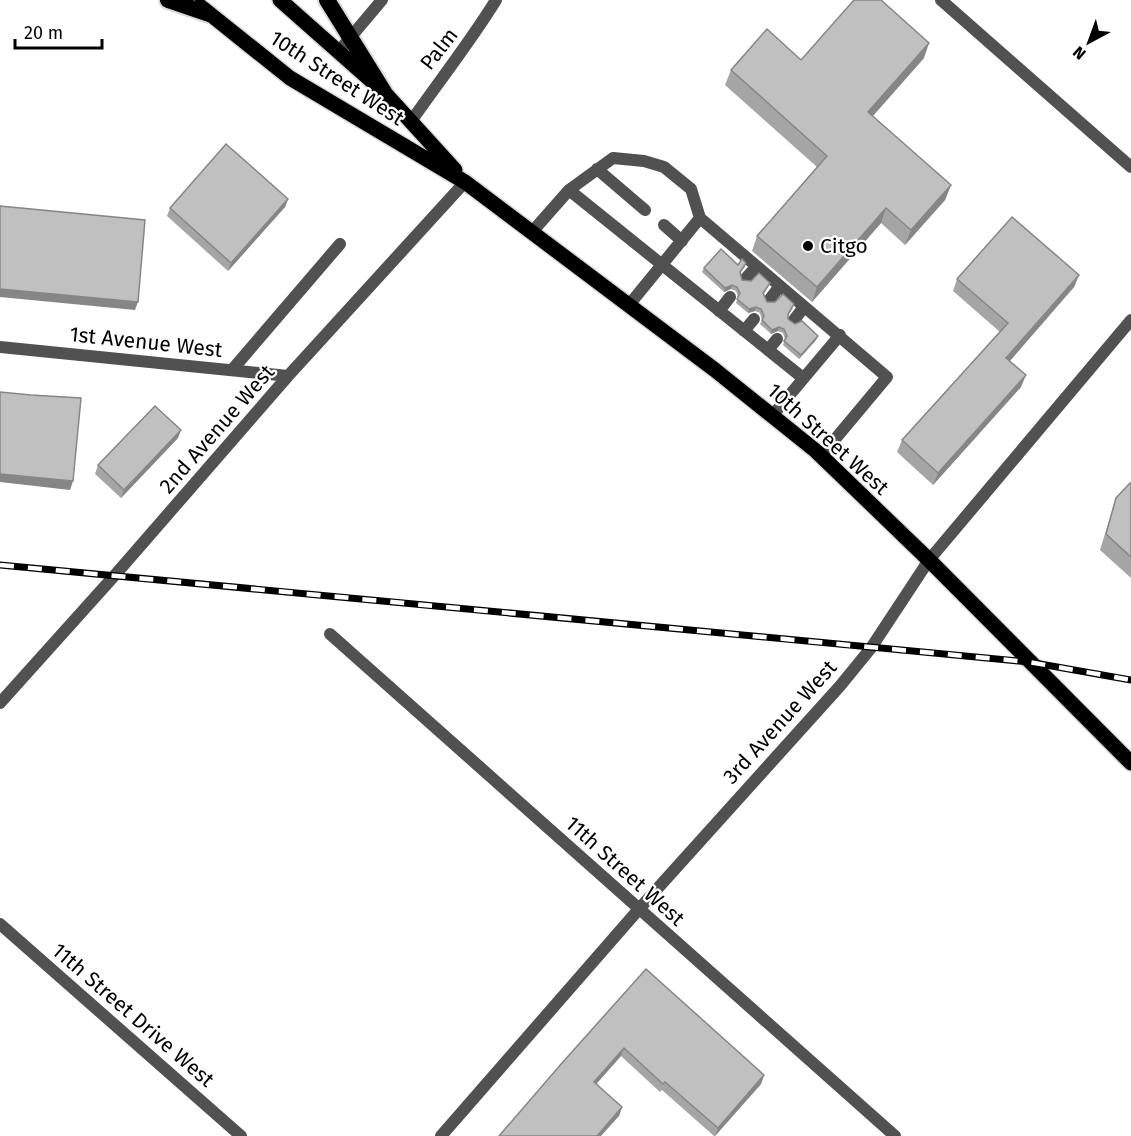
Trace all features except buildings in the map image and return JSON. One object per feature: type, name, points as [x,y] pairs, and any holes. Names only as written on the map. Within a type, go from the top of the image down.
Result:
[{"type":"highway","points":[[168,0],[209,14]]},
{"type":"highway","points":[[327,0],[384,92]]},
{"type":"main road","name":"10th Street West","points":[[193,0],[290,78],[465,182],[772,416],[821,456],[929,560],[1131,763]]},
{"type":"main road","name":"10th Street West","points":[[280,0],[384,92],[465,182]]},
{"type":"street","points":[[339,51],[382,0]]},
{"type":"street","name":"Palm","points":[[411,120],[474,36],[496,0]]},
{"type":"street","points":[[941,0],[1131,167]]},
{"type":"street","points":[[532,232],[569,190],[613,158],[644,161],[664,167],[691,189],[700,218],[887,377],[821,456]]},
{"type":"street","points":[[597,169],[645,210]]},
{"type":"street","name":"2nd Avenue West","points":[[0,704],[116,575],[288,376],[465,182]]},
{"type":"street","points":[[569,190],[803,378]]},
{"type":"street","points":[[629,305],[700,218]]},
{"type":"street","points":[[663,225],[682,241]]},
{"type":"street","points":[[232,370],[340,244]]},
{"type":"street","points":[[746,278],[756,267]]},
{"type":"street","points":[[770,299],[779,287]]},
{"type":"street","points":[[719,311],[730,297]]},
{"type":"street","points":[[794,320],[804,307]]},
{"type":"street","points":[[744,331],[754,319]]},
{"type":"street","name":"3rd Avenue West","points":[[441,1136],[639,909],[840,686],[871,648],[929,560],[1131,320]]},
{"type":"street","points":[[772,416],[840,335]]},
{"type":"street","points":[[768,350],[777,339]]},
{"type":"street","name":"1st Avenue West","points":[[0,347],[288,376]]},
{"type":"street","name":"11th Street West","points":[[330,634],[895,1136]]},
{"type":"street","name":"11th Street Drive West","points":[[0,924],[241,1136]]},
{"type":"railway","points":[[0,565],[1029,662],[1131,680]]},
{"type":"place","name":"Citgo","points":[[808,246]]}]
